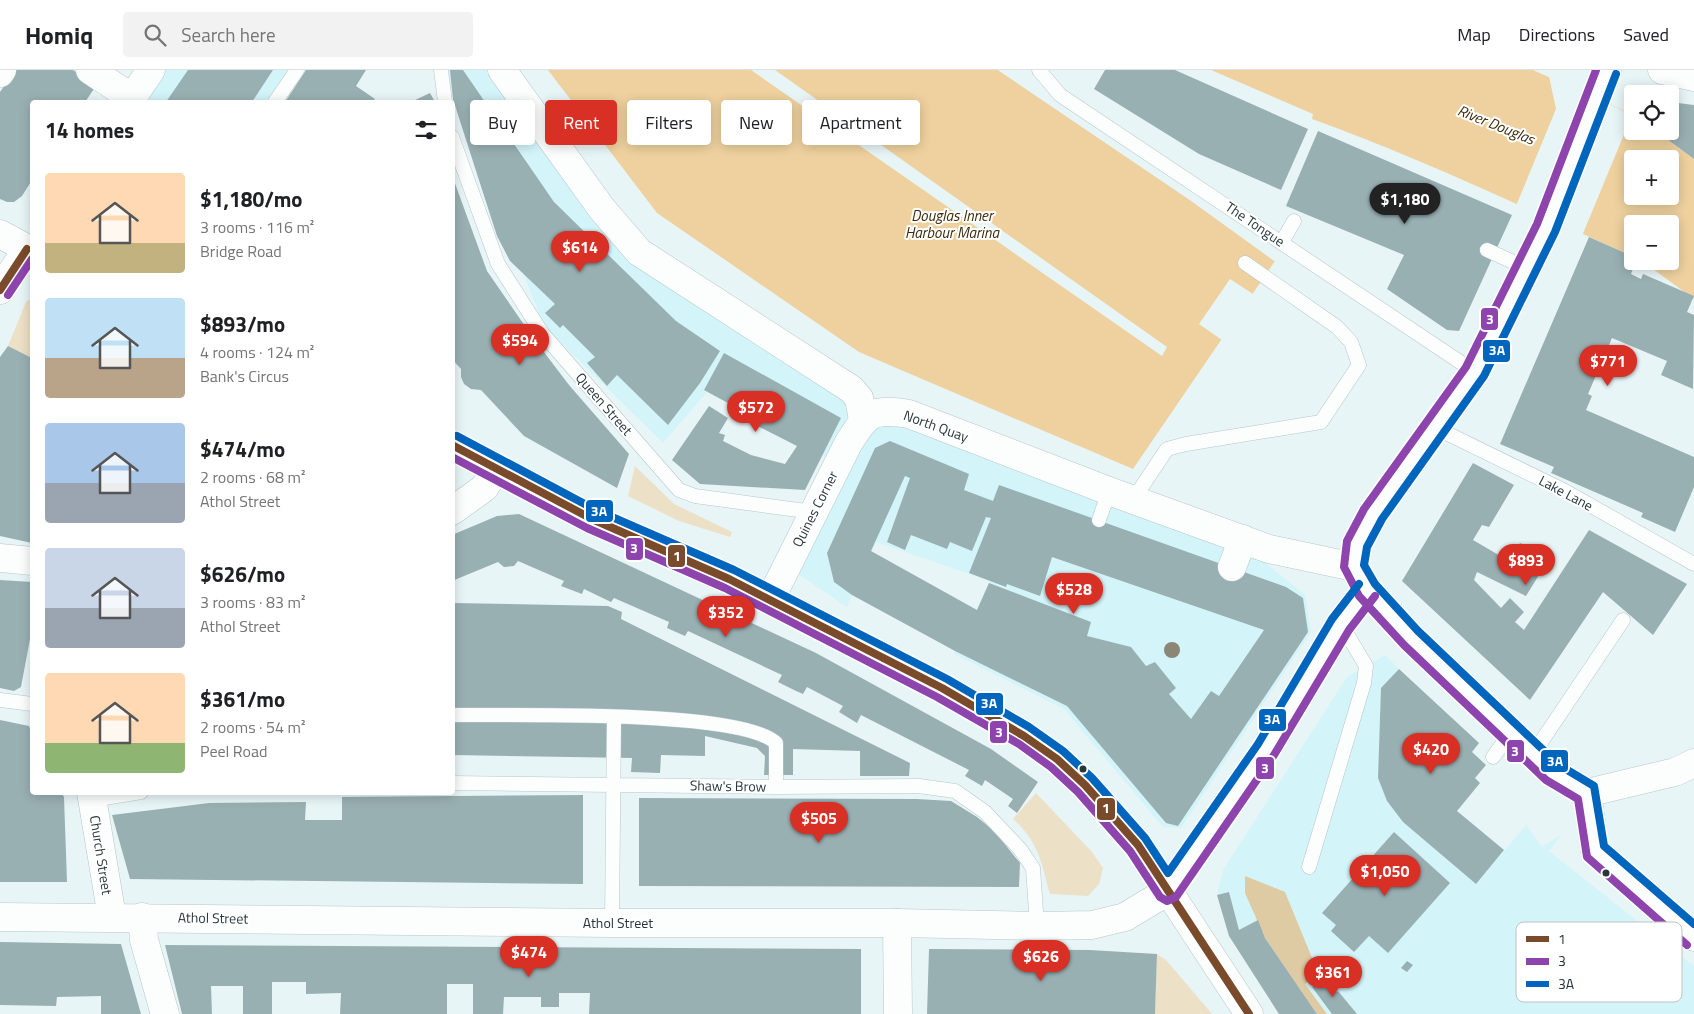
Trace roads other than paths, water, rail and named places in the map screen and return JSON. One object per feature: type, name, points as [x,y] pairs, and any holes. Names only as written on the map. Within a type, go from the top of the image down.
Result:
[{"type":"main road","points":[[90,70],[130,100],[151,70]]},
{"type":"main road","points":[[502,70],[602,209],[639,252],[850,389],[859,398],[863,420]]},
{"type":"main road","points":[[1607,70],[1546,228],[1475,372],[1434,427],[1374,514],[1357,544],[1354,567],[1367,590],[1411,638],[1553,773],[1588,793],[1675,772],[1694,764]]},
{"type":"main road","points":[[1662,70],[1694,77]]},
{"type":"main road","points":[[0,234],[30,247]]},
{"type":"main road","points":[[0,290],[30,248]]},
{"type":"main road","name":"North Quay","points":[[863,420],[877,413],[893,411],[909,414],[1269,549],[1354,567]]},
{"type":"main road","name":"Quines Corner","points":[[770,600],[848,444],[863,420]]},
{"type":"main road","points":[[455,446],[592,519],[770,600],[942,688],[1024,736],[1056,759],[1085,785],[1126,832],[1168,891],[1249,1014]]},
{"type":"main road","points":[[455,509],[484,488],[497,469]]},
{"type":"main road","points":[[1232,567],[1243,539]]},
{"type":"main road","points":[[0,558],[30,561]]},
{"type":"main road","points":[[1168,891],[1266,749],[1341,624],[1367,590]]},
{"type":"main road","points":[[1588,793],[1595,851],[1677,922]]},
{"type":"main road","name":"Church Street","points":[[92,796],[112,917]]},
{"type":"main road","name":"Athol Street","points":[[0,917],[612,923],[1092,925],[1125,917],[1168,891]]},
{"type":"main road","points":[[142,918],[144,940],[165,1014]]},
{"type":"main road","points":[[897,923],[898,1014]]},
{"type":"main road","points":[[1682,927],[1694,937]]},
{"type":"lane","points":[[277,100],[297,70]]},
{"type":"lane","points":[[441,70],[445,100]]},
{"type":"lane","name":"The Tongue","points":[[1039,70],[1060,95],[1475,372]]},
{"type":"lane","name":"Queen Street","points":[[455,145],[498,264],[542,333],[680,490],[695,496],[813,512]]},
{"type":"lane","points":[[1282,242],[1294,220]]},
{"type":"lane","points":[[1487,250],[1526,268]]},
{"type":"lane","points":[[1099,520],[1167,449],[1186,444],[1321,422],[1359,365],[1351,342],[1337,327],[1245,263]]},
{"type":"lane","name":"Lake Lane","points":[[1434,427],[1565,491],[1694,564]]},
{"type":"lane","points":[[1533,754],[1623,620]]},
{"type":"lane","points":[[1309,867],[1364,682],[1366,666],[1341,624]]},
{"type":"lane","points":[[0,700],[30,704]]},
{"type":"lane","points":[[455,715],[614,717],[706,722],[736,727],[769,737],[776,743],[778,751],[776,787]]},
{"type":"lane","points":[[612,923],[614,717]]},
{"type":"lane","points":[[1493,757],[1511,733]]},
{"type":"lane","name":"Shaw's Brow","points":[[455,783],[776,787],[919,786],[955,791],[985,812],[1020,848],[1033,868],[1037,926]]},
{"type":"water","name":"Douglas Inner Harbour Marina","points":[[548,70],[998,70],[1190,200],[1275,261],[1133,469],[859,352],[657,213],[605,145],[617,145],[617,100],[571,100]]},
{"type":"water","name":"River Douglas","points":[[1211,70],[1533,70],[1624,111],[1624,140],[1668,140],[1694,159],[1694,299],[1654,270],[1679,270],[1679,215],[1624,215],[1624,252],[1433,167],[1312,119],[1313,114]]}]
